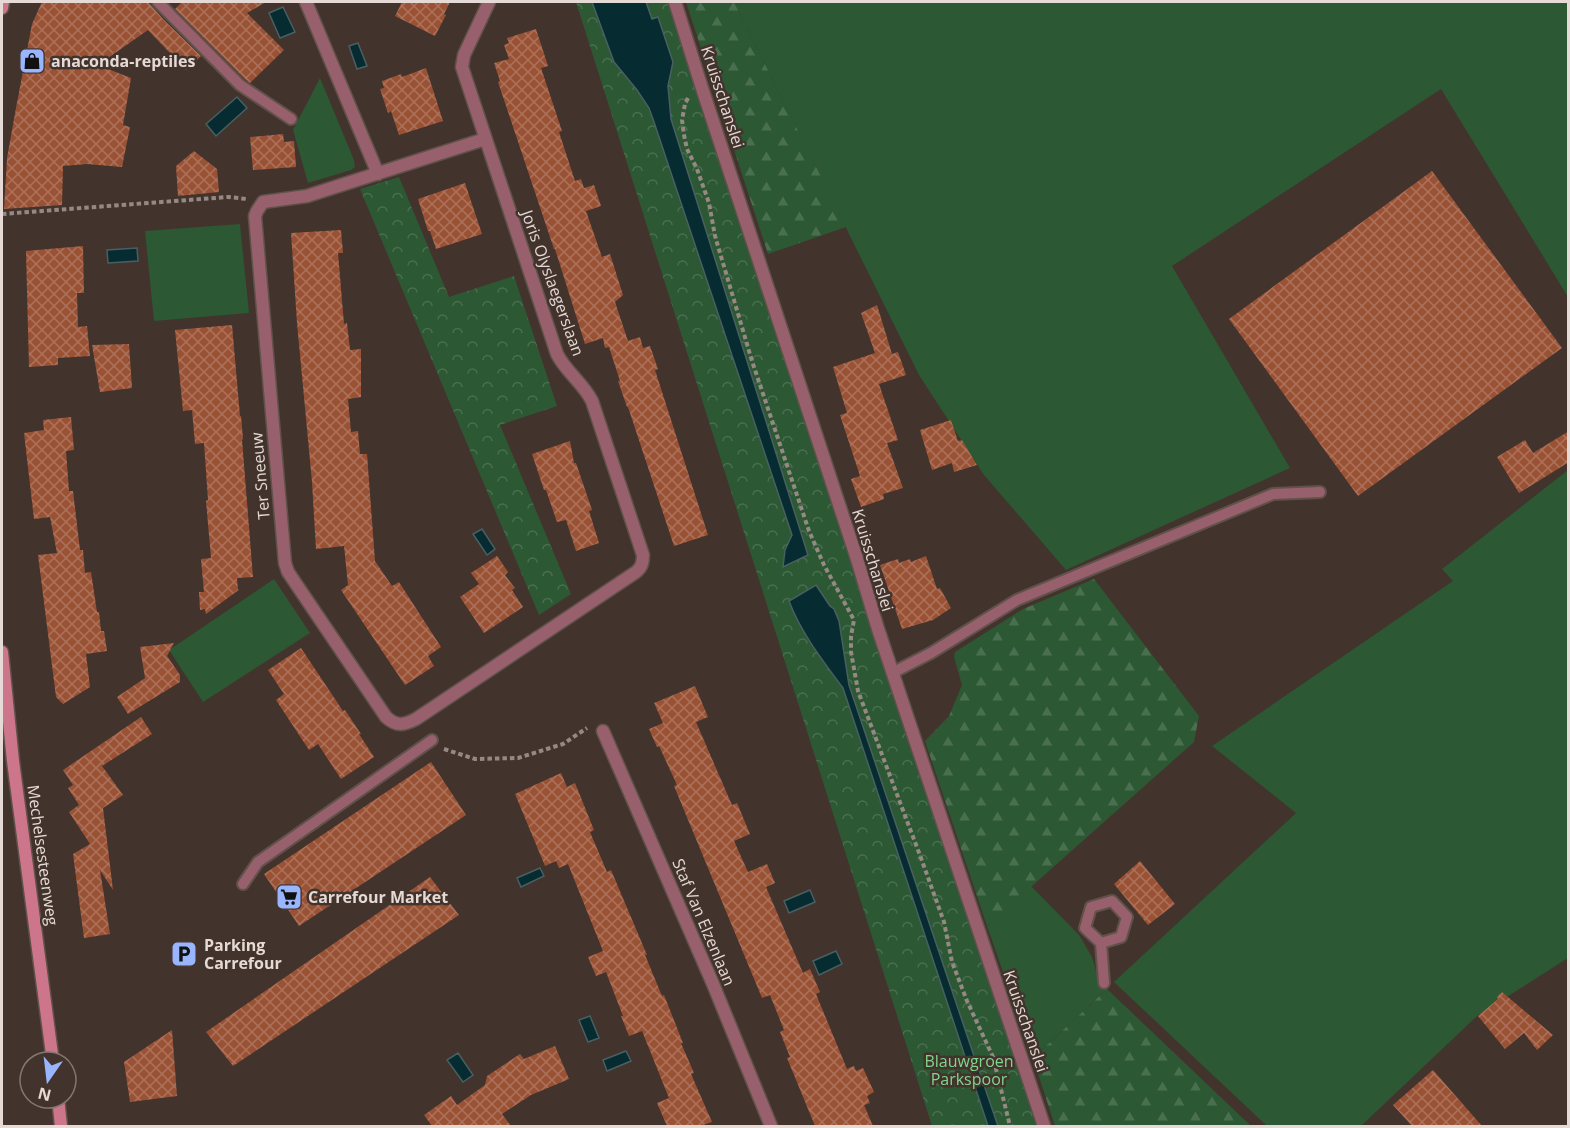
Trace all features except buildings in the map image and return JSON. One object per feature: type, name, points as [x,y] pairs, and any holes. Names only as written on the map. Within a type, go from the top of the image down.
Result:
[{"type":"street","points":[[2,8],[3,2]]},
{"type":"street","points":[[306,2],[378,174]]},
{"type":"street","name":"Joris Olyslaegerslaan","points":[[489,2],[462,63],[557,354],[566,368],[586,389],[592,401],[643,555],[640,569],[636,572],[489,670]]},
{"type":"street","name":"Kruisschanslei","points":[[675,2],[892,673],[1044,1126]]},
{"type":"street","points":[[269,200],[307,196],[485,139]]},
{"type":"street","name":"Ter Sneeuw","points":[[269,200],[263,202],[256,211],[255,222],[286,569],[386,717],[396,724],[402,725],[416,719],[489,670]]},
{"type":"street","name":"Mechelsesteenweg","points":[[2,652],[13,761],[51,1050]]},
{"type":"street","name":"Staf Van Elzenlaan","points":[[603,731],[771,1126]]},
{"type":"street","points":[[60,1110],[62,1126]]},
{"type":"lane","points":[[158,2],[240,85],[291,119]]},
{"type":"lane","points":[[892,673],[931,653],[1017,600],[1273,494],[1320,492]]},
{"type":"lane","points":[[243,884],[258,862],[432,740]]},
{"type":"lane","points":[[1101,943],[1104,983]]},
{"type":"path","points":[[701,85],[690,93],[685,104],[682,120],[687,149],[709,203],[715,236],[752,361],[809,531],[824,565],[854,620],[851,652],[858,691],[944,922],[948,948],[959,982],[993,1057],[1010,1126]]},
{"type":"path","points":[[2,214],[228,197],[269,200]]},
{"type":"path","points":[[432,740],[439,748],[474,759],[518,758],[563,744],[597,720],[603,731]]},
{"type":"green space","name":"Blauwgroen Parkspoor","points":[[576,2],[675,2],[1044,1126],[932,1126]]},
{"type":"green space","points":[[686,2],[734,2],[846,227],[768,254]]},
{"type":"green space","points":[[734,2],[1568,2],[1568,297],[1441,89],[1172,266],[1290,468],[1066,570],[984,475],[919,375]]},
{"type":"green space","points":[[320,78],[355,167],[308,183],[293,130]]},
{"type":"green space","points":[[399,177],[449,297],[514,276],[557,406],[500,425],[571,594],[539,615],[360,189]]},
{"type":"green space","points":[[240,224],[249,313],[154,321],[145,231]]},
{"type":"green space","points":[[1568,470],[1568,958],[1477,1016],[1361,1126],[1267,1126],[1114,982],[1296,813],[1212,746],[1453,581],[1442,569]]},
{"type":"green space","points":[[274,579],[310,633],[203,702],[169,650]]},
{"type":"green space","points":[[1094,579],[1199,716],[1194,742],[987,926],[925,741],[949,716],[962,685],[954,657],[955,652],[1023,609]]},
{"type":"green space","points":[[1031,886],[1079,935],[1092,957],[1097,974],[1107,989],[1033,1058],[987,926]]},
{"type":"green space","points":[[1107,989],[1251,1126],[1055,1126],[1033,1058]]},
{"type":"water","points":[[592,2],[646,2],[652,19],[658,17],[673,62],[668,86],[671,119],[808,555],[783,567],[785,550],[792,535],[654,122],[649,108],[637,90],[614,62]]},
{"type":"water","points":[[283,7],[295,32],[280,38],[269,13]]},
{"type":"water","points":[[358,43],[367,66],[357,69],[349,46]]},
{"type":"water","points":[[237,97],[247,108],[216,136],[206,124]]},
{"type":"water","points":[[137,248],[138,261],[108,263],[107,250]]},
{"type":"water","points":[[482,529],[495,549],[487,555],[473,534]]},
{"type":"water","points":[[816,585],[834,609],[839,621],[849,685],[998,1126],[988,1126],[843,688],[806,635],[789,601]]},
{"type":"water","points":[[540,868],[544,876],[521,887],[517,878]]},
{"type":"water","points":[[810,890],[815,902],[789,913],[784,901]]},
{"type":"water","points":[[836,951],[842,964],[819,975],[813,961]]},
{"type":"water","points":[[590,1016],[599,1038],[588,1042],[579,1020]]},
{"type":"water","points":[[626,1051],[631,1061],[607,1071],[603,1060]]},
{"type":"water","points":[[458,1053],[473,1075],[463,1082],[447,1060]]},
{"type":"place","name":"anaconda-reptiles","points":[[32,61]]},
{"type":"place","name":"Carrefour Market","points":[[289,897]]},
{"type":"place","name":"Parking Carrefour","points":[[184,954]]}]
